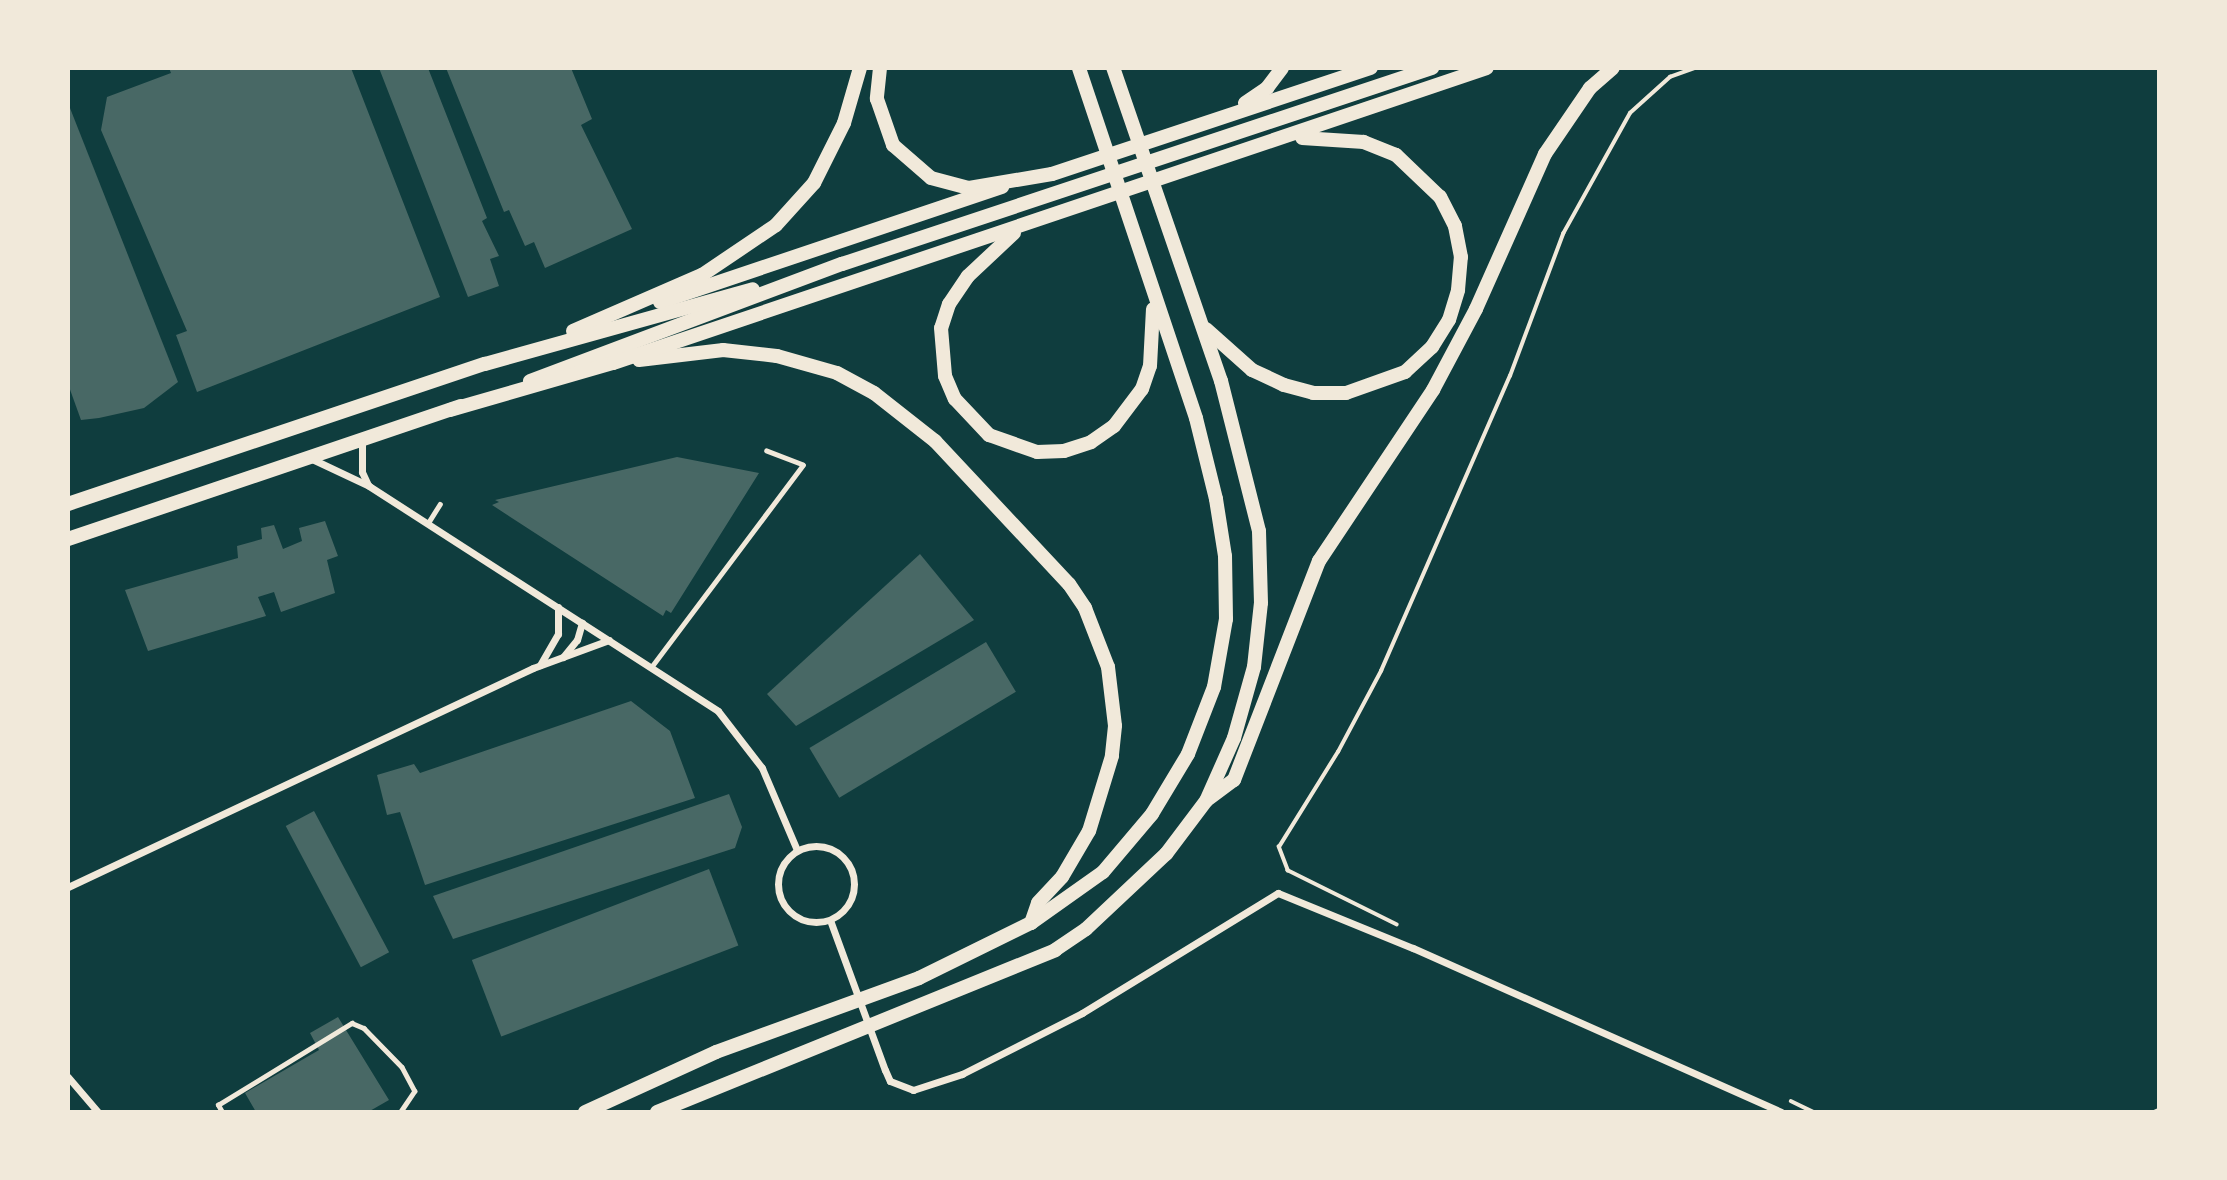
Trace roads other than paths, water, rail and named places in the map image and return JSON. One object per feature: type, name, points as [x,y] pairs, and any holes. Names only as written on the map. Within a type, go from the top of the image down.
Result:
[{"type":"main road","points":[[534,349],[702,275],[776,226],[814,183],[844,123],[860,68]]},
{"type":"main road","points":[[880,68],[877,99],[883,121],[892,145],[911,164],[931,178],[969,188],[1007,185]]},
{"type":"main road","points":[[585,1112],[705,1057],[919,978],[1031,923],[1103,872],[1152,814],[1188,754],[1214,687],[1226,620],[1225,556],[1196,418],[1079,68]]},
{"type":"main road","points":[[657,1112],[1055,950],[1122,898],[1166,854],[1206,801],[1234,738],[1254,667],[1261,603],[1259,531],[1203,326],[1113,68]]},
{"type":"main road","points":[[1233,111],[1267,88],[1282,68]]},
{"type":"main road","points":[[587,325],[1007,185],[1371,68]]},
{"type":"main road","points":[[68,539],[312,459],[450,410],[842,264],[1432,68]]},
{"type":"main road","points":[[450,410],[613,363],[1287,139],[1487,68]]},
{"type":"main road","points":[[1206,801],[1234,780],[1319,561],[1433,390],[1476,309],[1545,154],[1590,88],[1613,68]]},
{"type":"main road","points":[[1203,326],[1233,356],[1284,385],[1313,393],[1346,393],[1405,372],[1432,347],[1449,320],[1458,290],[1461,257],[1455,226],[1440,197],[1420,173],[1396,155],[1364,142],[1328,137],[1287,139]]},
{"type":"main road","points":[[1020,228],[968,276],[949,304],[941,328],[945,376],[954,399],[989,435],[1012,446],[1064,451],[1091,442],[1114,426],[1136,399],[1150,366],[1153,290]]},
{"type":"main road","points":[[68,504],[534,349],[842,264]]},
{"type":"main road","points":[[613,363],[723,349],[777,356],[837,373],[874,393],[935,441],[1069,584],[1085,608],[1108,667],[1115,726],[1112,755],[1089,831],[1062,877],[1038,903],[1031,923]]},
{"type":"street","points":[[362,441],[362,472],[369,486]]},
{"type":"street","points":[[312,459],[369,486],[718,711],[743,739],[762,768],[797,850]]},
{"type":"street","points":[[540,666],[558,634],[558,607]]},
{"type":"street","points":[[560,660],[574,645],[582,623]]},
{"type":"street","points":[[68,887],[540,666],[609,640]]},
{"type":"street","points":[[809,845],[834,849],[851,867],[854,879],[849,904],[830,920],[804,921],[793,915],[778,894],[780,869],[797,850],[809,845]]},
{"type":"street","points":[[830,920],[890,1081],[914,1090],[962,1074],[1082,1013],[1278,893],[1413,948],[1781,1112]]},
{"type":"street","points":[[68,1077],[98,1112]]},
{"type":"lane","points":[[652,666],[803,465],[766,451]]},
{"type":"lane","points":[[428,523],[440,504]]},
{"type":"lane","points":[[222,1112],[218,1105],[238,1091],[352,1023],[372,1035],[402,1067],[415,1091],[401,1112]]}]
